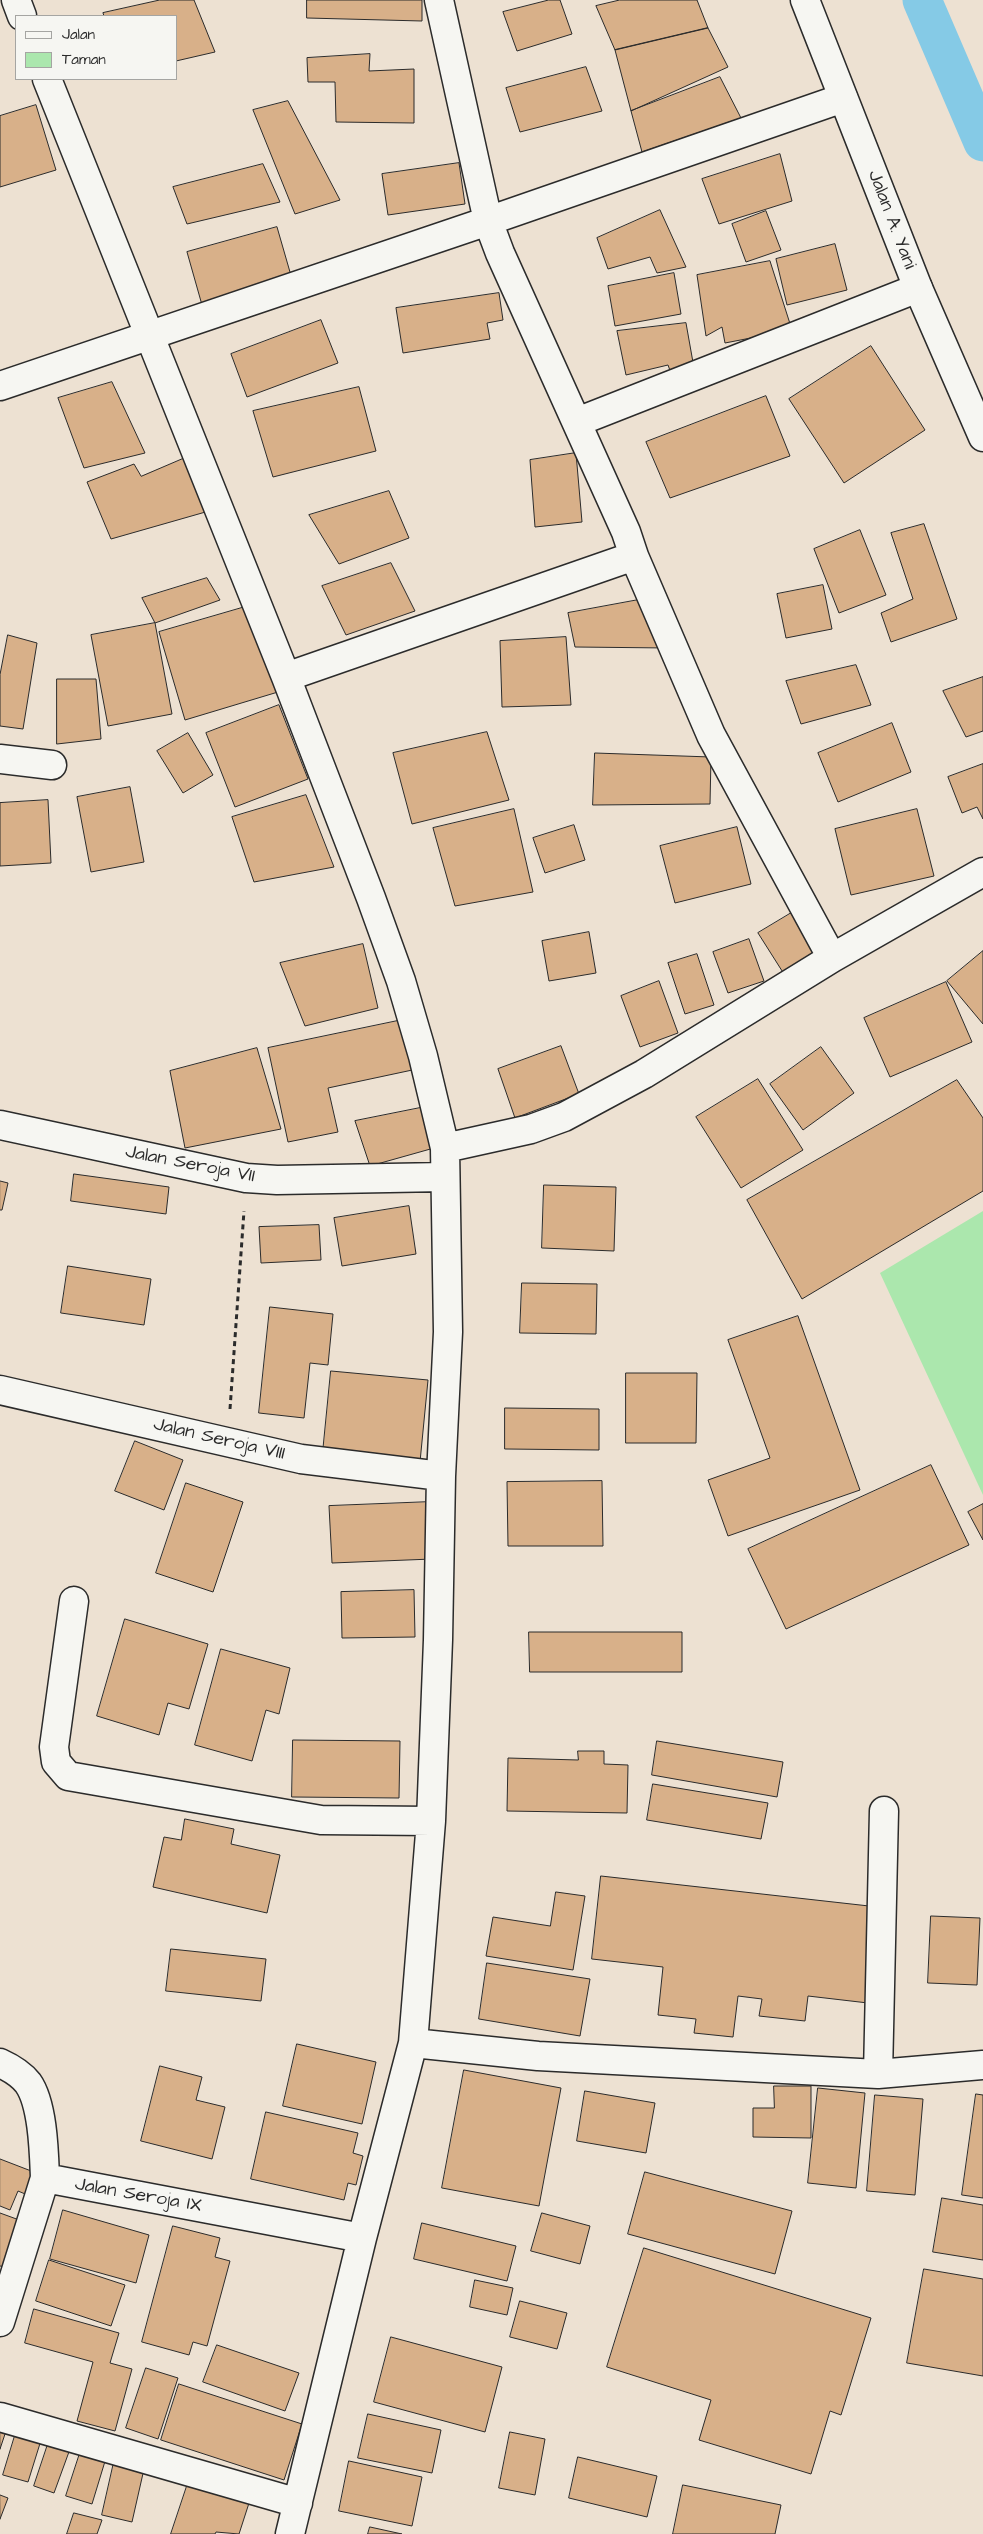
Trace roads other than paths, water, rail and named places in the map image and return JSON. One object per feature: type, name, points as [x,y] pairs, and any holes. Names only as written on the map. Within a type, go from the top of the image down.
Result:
[{"type":"main road","points":[[16,0],[22,15]]},
{"type":"main road","points":[[439,0],[488,221],[500,253],[578,422],[711,735],[832,958]]},
{"type":"main road","name":"Jalan A. Yani","points":[[805,0],[918,288],[983,437]]},
{"type":"main road","points":[[47,80],[286,677],[401,982],[423,1056],[445,1148],[448,1332],[441,1476],[438,1640],[431,1821],[413,2043],[362,2238],[290,2534]]},
{"type":"main road","points":[[0,386],[488,221],[843,98]]},
{"type":"main road","points":[[578,422],[918,288]]},
{"type":"main road","points":[[286,677],[634,556]]},
{"type":"main road","points":[[0,760],[52,765]]},
{"type":"main road","points":[[445,1148],[531,1129],[564,1117],[644,1074],[832,958],[983,872]]},
{"type":"main road","name":"Jalan Seroja VII","points":[[0,1125],[246,1178],[276,1180],[444,1177]]},
{"type":"main road","name":"Jalan Seroja VIII","points":[[0,1390],[301,1459],[441,1476]]},
{"type":"main road","points":[[74,1601],[54,1748],[56,1762],[68,1776],[321,1820],[431,1821]]},
{"type":"main road","points":[[878,2074],[884,1811]]},
{"type":"main road","points":[[413,2043],[538,2056],[878,2074],[983,2065]]},
{"type":"main road","points":[[0,2063],[19,2074],[29,2084],[37,2101],[45,2178],[0,2322]]},
{"type":"main road","name":"Jalan Seroja IX","points":[[45,2178],[362,2238]]},
{"type":"main road","points":[[0,2417],[298,2503]]},
{"type":"waterway","points":[[922,0],[983,142]]}]
